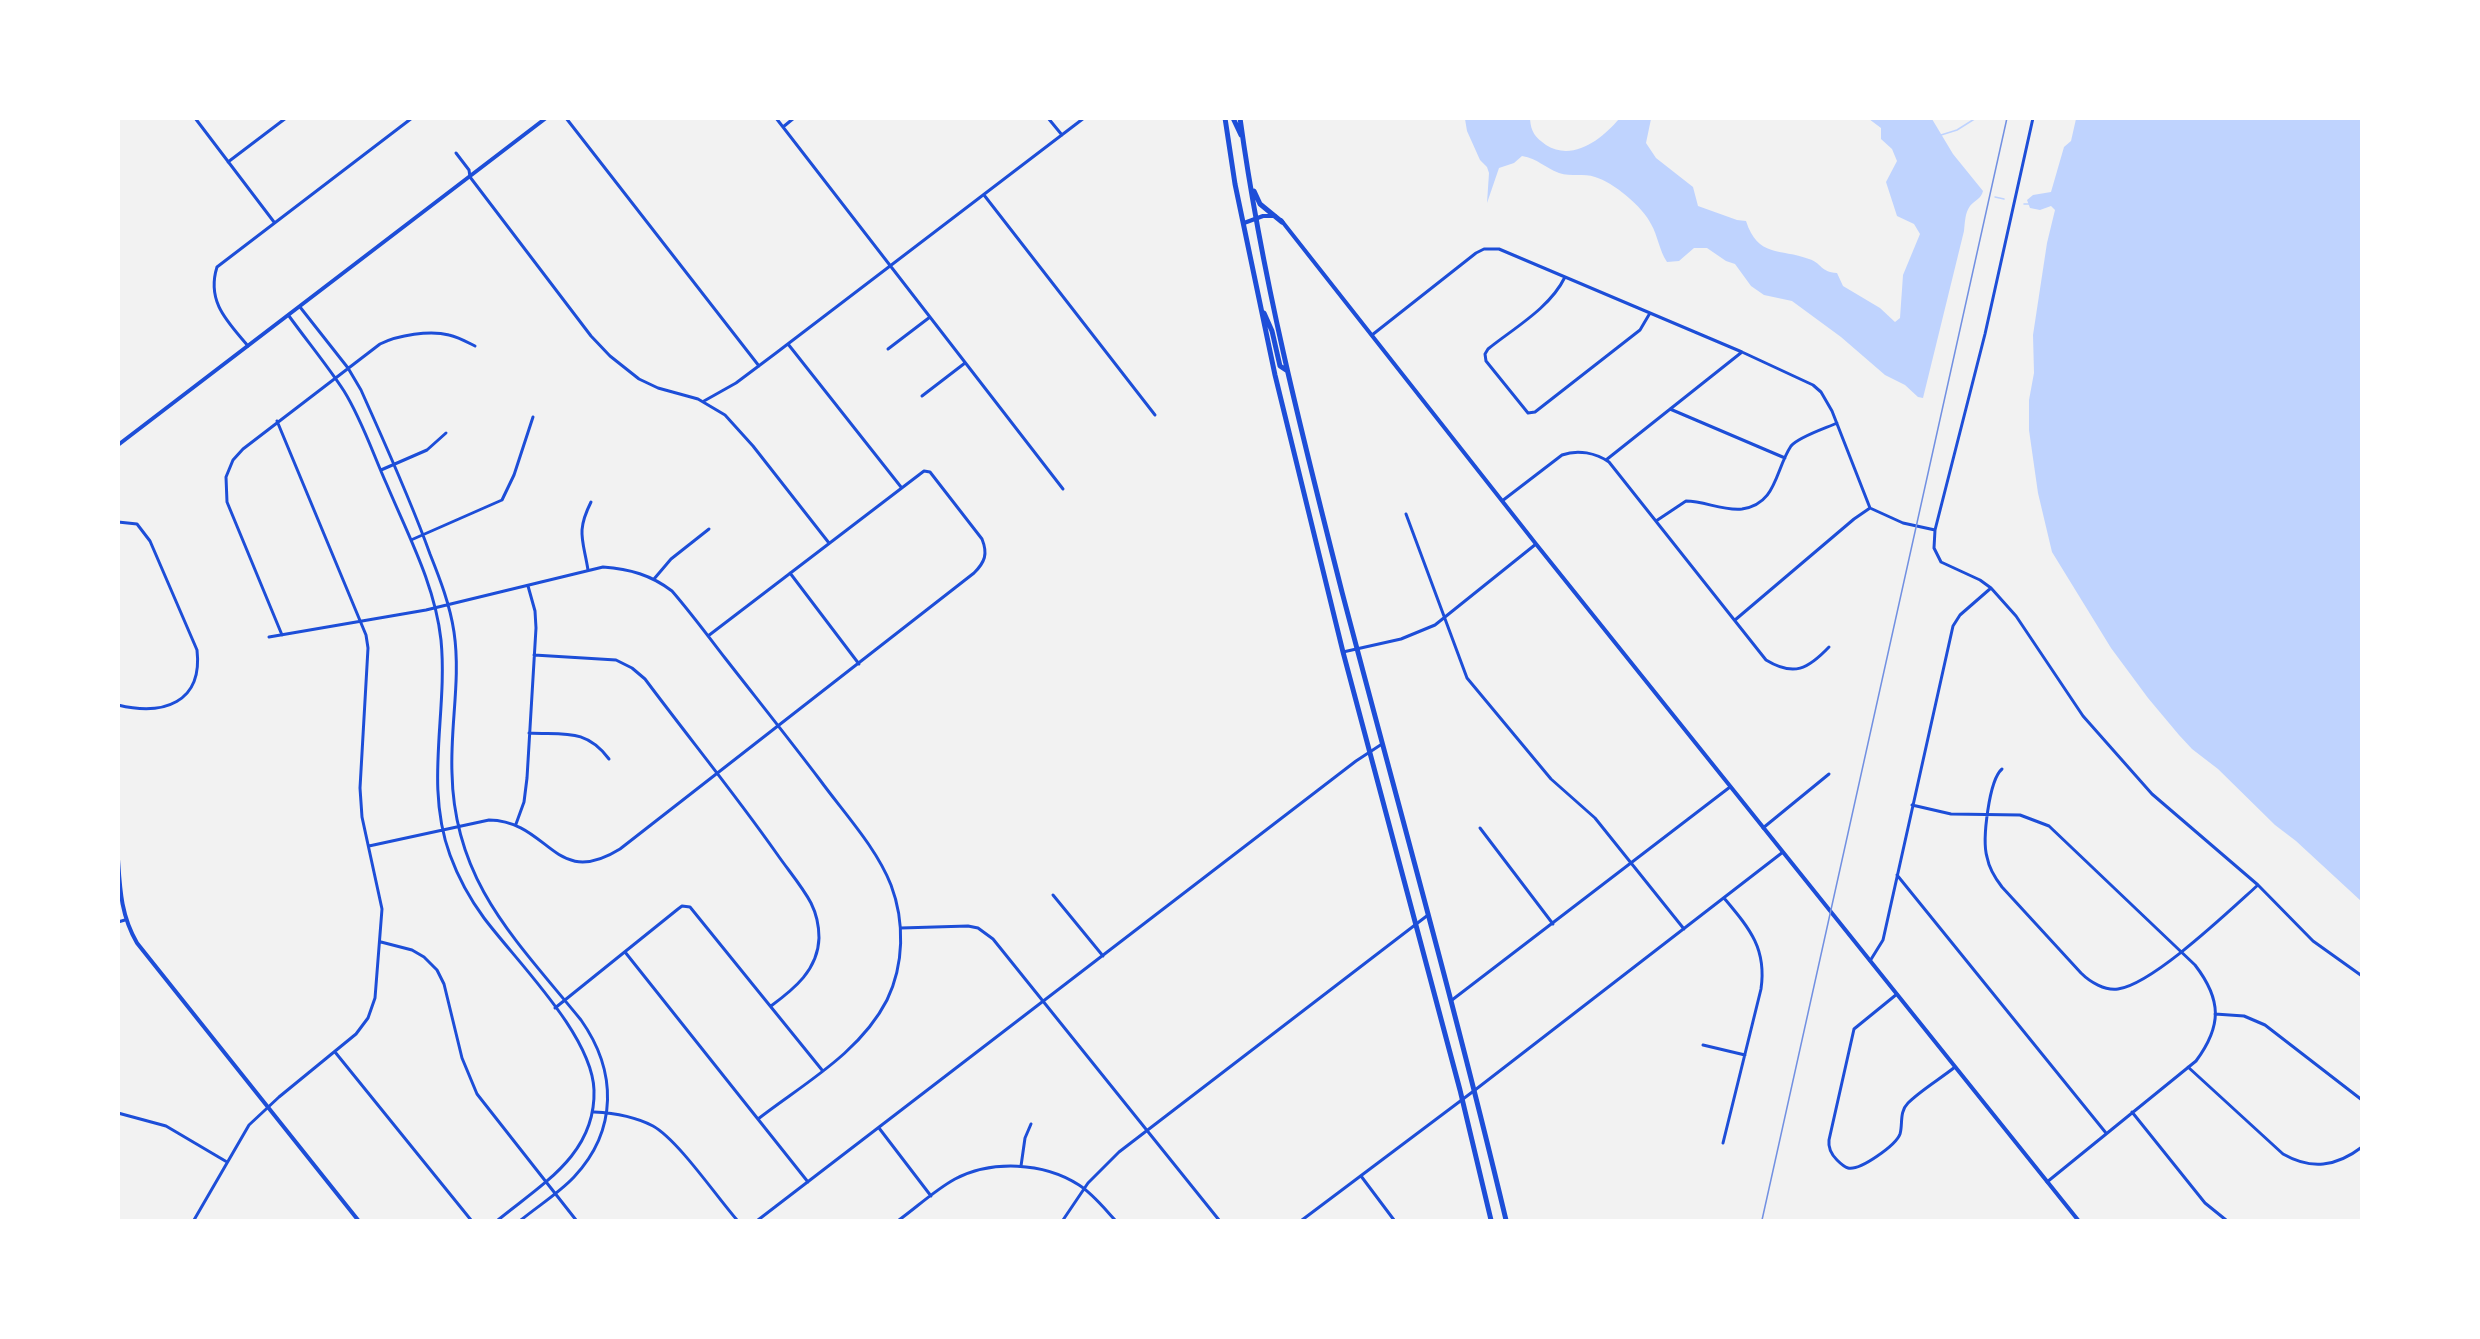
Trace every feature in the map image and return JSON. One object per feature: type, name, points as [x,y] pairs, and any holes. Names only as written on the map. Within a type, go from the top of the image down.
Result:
[{"type":"main road","points":[[1225,118],[1275,375],[1343,652],[1462,1099],[1491,1221]]},
{"type":"main road","points":[[1233,118],[1242,136]]},
{"type":"main road","points":[[1240,118],[1256,218],[1286,370],[1382,744],[1452,1000],[1506,1221]]},
{"type":"main road","points":[[1246,160],[1258,201],[1282,222]]},
{"type":"main road","points":[[1261,306],[1272,332],[1280,366],[1286,370]]},
{"type":"street","points":[[195,118],[274,222]]},
{"type":"street","points":[[228,162],[286,118]]},
{"type":"street","points":[[248,346],[216,302],[214,278],[217,267],[412,118]]},
{"type":"street","points":[[118,445],[546,118]]},
{"type":"street","points":[[566,118],[759,366]]},
{"type":"street","points":[[776,118],[1063,489]]},
{"type":"street","points":[[783,127],[794,118]]},
{"type":"street","points":[[1048,118],[1062,135]]},
{"type":"street","points":[[704,401],[722,392],[759,366],[1084,118]]},
{"type":"street","points":[[2033,118],[1995,290],[1935,530],[1934,548],[1941,562],[1980,580],[1991,588],[2016,616],[2083,716],[2173,814],[2258,885],[2313,941],[2361,976]]},
{"type":"street","points":[[456,153],[469,170],[470,177],[591,336],[610,356],[639,379],[658,388],[704,401],[725,415],[747,438],[829,543]]},
{"type":"street","points":[[984,195],[1155,415]]},
{"type":"street","points":[[1244,223],[1256,218],[1272,216],[1282,222],[1536,544],[2078,1221]]},
{"type":"street","points":[[1372,335],[1476,253],[1484,249],[1500,249],[1814,385],[1826,400],[1838,423],[1870,508],[1904,523],[1935,530]]},
{"type":"street","points":[[1565,277],[1560,289],[1549,301],[1488,349],[1485,359],[1523,410],[1533,413],[1640,330],[1650,313]]},
{"type":"street","points":[[300,307],[348,368],[361,390],[423,535],[448,605],[456,654],[452,770],[458,827],[473,874],[490,904],[592,1035],[600,1052],[606,1077],[606,1113],[594,1151],[574,1177],[520,1221]]},
{"type":"street","points":[[289,316],[349,400],[411,540],[436,608],[443,672],[437,769],[443,831],[456,870],[476,906],[578,1039],[586,1055],[594,1087],[594,1112],[578,1147],[564,1166],[498,1221]]},
{"type":"street","points":[[888,349],[930,317]]},
{"type":"street","points":[[282,635],[227,502],[225,483],[233,460],[278,421],[380,344],[403,336],[449,335],[475,346]]},
{"type":"street","points":[[788,344],[901,488]]},
{"type":"street","points":[[1606,460],[1742,352]]},
{"type":"street","points":[[922,396],[965,363]]},
{"type":"street","points":[[1670,409],[1785,458]]},
{"type":"street","points":[[411,540],[502,500],[514,475],[533,417]]},
{"type":"street","points":[[194,1221],[242,1135],[268,1107],[361,1028],[371,1010],[377,992],[382,909],[362,817],[360,788],[368,648],[362,621],[278,421]]},
{"type":"street","points":[[1656,521],[1686,501],[1738,509],[1759,504],[1774,485],[1791,446],[1797,441],[1838,423]]},
{"type":"street","points":[[380,470],[427,450],[446,433]]},
{"type":"street","points":[[1502,501],[1562,455],[1574,452],[1588,453],[1606,460],[1766,660],[1785,669],[1796,669],[1815,662],[1829,647]]},
{"type":"street","points":[[369,846],[489,820],[504,820],[516,824],[563,857],[581,863],[594,862],[620,849],[974,573],[985,559],[986,553],[982,539],[927,470],[708,636]]},
{"type":"street","points":[[588,570],[581,537],[581,523],[591,502]]},
{"type":"street","points":[[1735,620],[1870,508]]},
{"type":"street","points":[[1407,514],[1463,671],[1475,689],[1540,767],[1595,818],[1684,929]]},
{"type":"street","points":[[118,522],[137,525],[150,541],[197,650],[198,658],[189,691],[183,699],[156,710],[118,705]]},
{"type":"street","points":[[654,579],[671,559],[709,529]]},
{"type":"street","points":[[1343,652],[1418,633],[1445,617],[1536,544]]},
{"type":"street","points":[[269,637],[436,608],[603,567],[632,570],[654,579],[672,591],[778,726],[876,857],[891,887],[901,928],[897,970],[888,998],[860,1039],[758,1119]]},
{"type":"street","points":[[790,573],[859,664]]},
{"type":"street","points":[[516,824],[524,802],[534,655],[535,611],[528,585]]},
{"type":"street","points":[[1870,961],[1875,956],[1882,940],[1953,626],[1960,615],[1991,588]]},
{"type":"street","points":[[534,655],[616,660],[632,668],[645,680],[717,773],[804,892],[816,916],[818,944],[808,973],[793,990],[771,1006]]},
{"type":"street","points":[[529,733],[585,737],[596,742],[609,759]]},
{"type":"street","points":[[758,1221],[1382,744]]},
{"type":"street","points":[[2002,769],[1993,782],[1986,856],[1996,879],[2080,973],[2096,984],[2109,989],[2127,987],[2142,980],[2258,885]]},
{"type":"street","points":[[1763,828],[1829,774]]},
{"type":"street","points":[[1452,1000],[1730,787]]},
{"type":"street","points":[[1912,805],[1951,814],[2020,815],[2049,826],[2181,950],[2206,978],[2211,990],[2215,1014],[2213,1030],[2206,1046],[2188,1067],[2047,1182]]},
{"type":"street","points":[[1480,828],[1553,924]]},
{"type":"street","points":[[1302,1221],[1783,852]]},
{"type":"street","points":[[118,859],[119,896],[125,920],[137,943],[358,1221]]},
{"type":"street","points":[[1897,875],[2106,1133]]},
{"type":"street","points":[[1053,895],[1103,956]]},
{"type":"street","points":[[1723,1143],[1761,989],[1763,968],[1757,942],[1724,898]]},
{"type":"street","points":[[555,1008],[682,906],[693,908],[822,1070]]},
{"type":"street","points":[[1063,1221],[1083,1188],[1114,1157],[1428,915]]},
{"type":"street","points":[[118,922],[125,920]]},
{"type":"street","points":[[901,928],[962,925],[978,928],[993,939],[1220,1221]]},
{"type":"street","points":[[381,942],[412,950],[424,957],[437,970],[444,984],[462,1058],[477,1094],[576,1221]]},
{"type":"street","points":[[625,952],[808,1182]]},
{"type":"street","points":[[1897,994],[1854,1029],[1829,1140],[1831,1152],[1835,1158],[1845,1167],[1855,1168],[1863,1166],[1891,1145],[1900,1132],[1901,1117],[1908,1103],[1955,1067]]},
{"type":"street","points":[[2215,1014],[2244,1016],[2265,1025],[2361,1100]]},
{"type":"street","points":[[1703,1045],[1745,1055]]},
{"type":"street","points":[[335,1052],[471,1221]]},
{"type":"street","points":[[2188,1067],[2283,1154],[2294,1161],[2314,1166],[2333,1164],[2361,1148]]},
{"type":"street","points":[[594,1112],[636,1118],[657,1128],[673,1142],[737,1221]]},
{"type":"street","points":[[2132,1112],[2205,1203],[2226,1221]]},
{"type":"street","points":[[118,1113],[166,1126],[226,1162]]},
{"type":"street","points":[[1021,1166],[1025,1138],[1031,1124]]},
{"type":"street","points":[[879,1128],[931,1196]]},
{"type":"street","points":[[899,1221],[956,1179],[975,1172],[1021,1166],[1064,1177],[1083,1188],[1115,1221]]},
{"type":"street","points":[[1361,1176],[1394,1221]]},
{"type":"water","points":[[1465,119],[1530,119],[1534,134],[1539,139],[1556,150],[1566,151],[1576,150],[1596,140],[1619,119],[1651,119],[1646,143],[1656,158],[1693,187],[1698,206],[1746,221],[1757,241],[1771,250],[1809,259],[1827,271],[1837,273],[1843,286],[1880,308],[1895,322],[1900,318],[1903,275],[1920,234],[1914,224],[1897,216],[1886,182],[1897,161],[1892,149],[1881,139],[1881,128],[1869,119],[1932,119],[1953,154],[1983,191],[1970,206],[1966,215],[1923,398],[1918,397],[1905,385],[1885,375],[1841,337],[1792,301],[1764,295],[1751,286],[1735,264],[1726,261],[1707,248],[1694,248],[1679,261],[1667,262],[1647,217],[1627,196],[1602,180],[1591,176],[1559,173],[1522,156],[1514,163],[1499,168],[1487,203],[1489,173],[1480,160],[1467,131]]},
{"type":"water","points":[[2076,119],[2361,119],[2361,901],[2296,841],[2275,825],[2218,769],[2192,749],[2179,735],[2111,648],[2052,552],[2038,493],[2029,430],[2029,400],[2034,373],[2033,335],[2047,243],[2055,210],[2051,206],[2040,210],[2030,208],[2027,200],[2033,195],[2051,192],[2064,147],[2071,141]]},
{"type":"waterway","points":[[1941,135],[1957,130],[1976,118]]},
{"type":"waterway","points":[[1995,197],[2004,199]]},
{"type":"waterway","points":[[2024,204],[2029,204]]},
{"type":"railway","points":[[1762,1220],[2007,118]]}]
